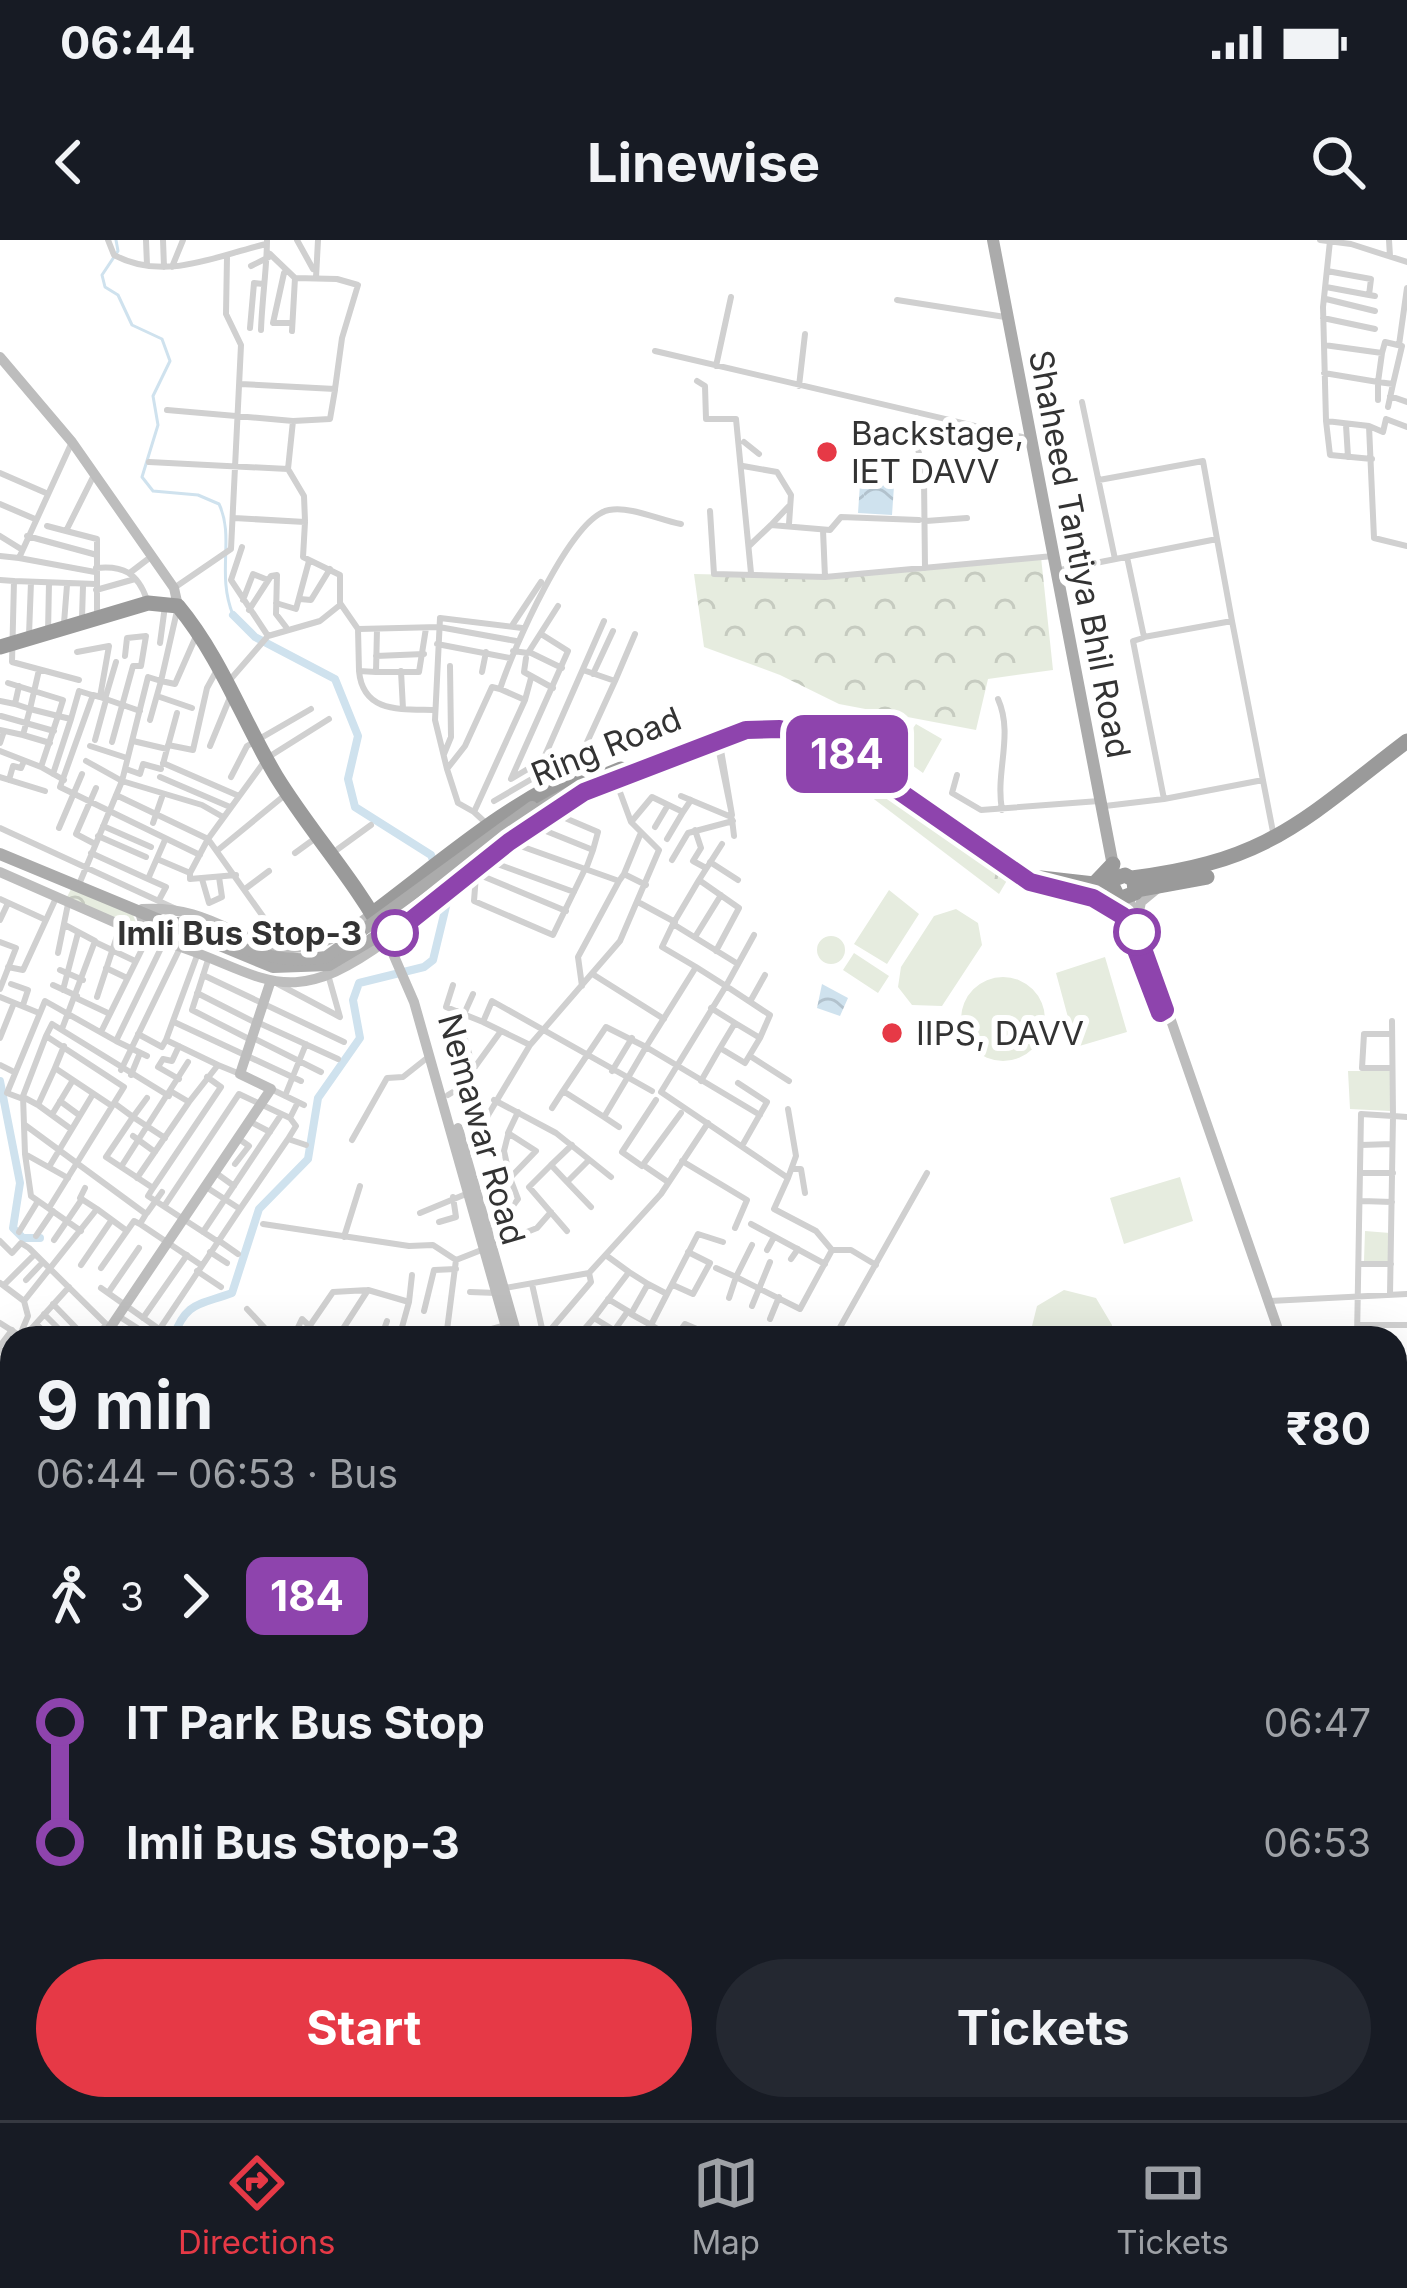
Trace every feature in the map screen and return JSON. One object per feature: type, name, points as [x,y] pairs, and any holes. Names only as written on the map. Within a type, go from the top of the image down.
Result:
[{"type":"highway","points":[[5,644],[165,599]]},
{"type":"highway","points":[[165,599],[199,631],[290,792],[334,849]]},
{"type":"highway","points":[[165,599],[229,679]]},
{"type":"highway","name":"Ring Road","points":[[391,937],[539,815],[584,792],[603,774],[746,724],[792,723],[843,742],[1041,878],[1083,887],[1205,878],[1277,851],[1407,754]]},
{"type":"highway","name":"Ring Road","points":[[603,774],[760,728],[813,735],[1030,882],[1093,898],[1122,883]]},
{"type":"highway","name":"Ring Road","points":[[1155,881],[1236,859],[1275,841],[1407,741]]},
{"type":"highway","points":[[376,911],[446,854],[481,818],[509,801],[603,774]]},
{"type":"highway","points":[[290,792],[312,817],[391,937]]},
{"type":"highway","points":[[1122,883],[1155,881]]},
{"type":"highway","points":[[1093,898],[1123,916],[1133,929]]},
{"type":"main road","name":"Shaheed Tantiya Bhil Road","points":[[995,240],[1102,804],[1133,929],[1266,1301]]},
{"type":"main road","name":"Shaheed Tantiya Bhil Road","points":[[995,240],[1033,440]]},
{"type":"main road","points":[[0,357],[72,442],[152,556],[165,599]]},
{"type":"main road","name":"Ring Road","points":[[0,850],[78,879],[142,912],[178,921],[262,956],[303,962],[326,957],[603,774]]},
{"type":"main road","points":[[0,872],[120,927],[274,983],[329,978],[391,937],[448,1095],[489,1228],[489,1246]]},
{"type":"main road","points":[[1133,929],[1155,881]]},
{"type":"main road","points":[[178,921],[287,950],[329,941],[376,911]]},
{"type":"main road","points":[[142,912],[148,937]]},
{"type":"main road","name":"Nemawar Road","points":[[409,982],[463,1155],[469,1193],[489,1246],[509,1326]]},
{"type":"main road","points":[[115,1326],[182,1219],[216,1174],[235,1158],[239,1138],[272,1089],[240,1074],[274,983]]},
{"type":"main road","points":[[1266,1301],[1275,1326]]},
{"type":"street","points":[[108,240],[115,256],[168,267],[227,257],[266,242],[282,277],[273,323]]},
{"type":"street","points":[[146,240],[147,266]]},
{"type":"street","points":[[163,240],[168,267]]},
{"type":"street","points":[[168,267],[183,240]]},
{"type":"street","points":[[297,240],[316,275]]},
{"type":"street","points":[[316,275],[318,240]]},
{"type":"street","points":[[1320,240],[1407,262]]},
{"type":"street","points":[[1367,240],[1367,250]]},
{"type":"street","points":[[1389,240],[1390,256]]},
{"type":"street","points":[[1330,241],[1323,318],[1328,452],[1372,459]]},
{"type":"street","points":[[251,266],[270,255]]},
{"type":"street","points":[[261,324],[270,255]]},
{"type":"street","points":[[160,643],[165,599],[227,552],[234,518],[241,345],[226,314],[227,257]]},
{"type":"street","points":[[1326,287],[1372,295],[1371,279],[1327,272]]},
{"type":"street","points":[[167,410],[293,421],[330,419],[342,338],[358,285],[316,275],[254,283],[250,324],[292,327],[295,278]]},
{"type":"street","points":[[1388,407],[1407,288]]},
{"type":"street","points":[[716,366],[731,297]]},
{"type":"street","points":[[1325,299],[1375,310]]},
{"type":"street","points":[[897,301],[1008,317]]},
{"type":"street","points":[[1323,318],[1375,329]]},
{"type":"street","points":[[799,386],[805,334]]},
{"type":"street","points":[[1378,400],[1385,342],[1399,345]]},
{"type":"street","points":[[1324,345],[1382,353]]},
{"type":"street","points":[[656,351],[1033,440]]},
{"type":"street","points":[[1324,373],[1394,384]]},
{"type":"street","points":[[697,381],[705,386],[706,419],[736,419],[742,441],[751,573]]},
{"type":"street","points":[[240,383],[335,389]]},
{"type":"street","points":[[1390,397],[1407,401]]},
{"type":"street","points":[[1082,402],[1115,559]]},
{"type":"street","points":[[1326,421],[1383,431],[1386,419],[1407,427]]},
{"type":"street","points":[[210,746],[229,679],[259,644],[286,628],[320,621],[339,607],[343,581],[330,569],[309,561],[303,551],[304,496],[288,469],[293,421]]},
{"type":"street","points":[[913,424],[925,568]]},
{"type":"street","points":[[1346,424],[1348,457]]},
{"type":"street","points":[[1369,426],[1374,538],[1407,546]]},
{"type":"street","points":[[742,441],[760,454]]},
{"type":"street","points":[[20,553],[72,442]]},
{"type":"street","points":[[1099,480],[1203,461],[1275,841]]},
{"type":"street","points":[[149,462],[288,469]]},
{"type":"street","points":[[743,466],[769,464],[791,495],[789,524]]},
{"type":"street","points":[[0,473],[46,493]]},
{"type":"street","points":[[66,531],[94,474]]},
{"type":"street","points":[[0,504],[35,520]]},
{"type":"street","points":[[748,548],[790,506]]},
{"type":"street","points":[[500,689],[516,640],[588,520],[598,513],[622,510],[681,524]]},
{"type":"street","points":[[710,511],[714,574],[825,577],[1115,559],[1217,539]]},
{"type":"street","points":[[771,525],[823,530],[836,529],[841,517],[968,518]]},
{"type":"street","points":[[234,518],[305,522]]},
{"type":"street","points":[[47,526],[97,539],[90,618]]},
{"type":"street","points":[[823,530],[825,577]]},
{"type":"street","points":[[0,536],[20,553]]},
{"type":"street","points":[[27,536],[97,555]]},
{"type":"street","points":[[242,547],[230,580],[268,636]]},
{"type":"street","points":[[0,556],[20,553],[96,570],[119,566],[165,599]]},
{"type":"street","points":[[0,580],[96,587],[132,576],[152,556]]},
{"type":"street","points":[[1127,557],[1144,638]]},
{"type":"street","points":[[276,603],[295,610],[309,561]]},
{"type":"street","points":[[300,599],[310,601],[330,569]]},
{"type":"street","points":[[243,600],[253,574],[268,580],[278,577],[275,614],[286,628]]},
{"type":"street","points":[[29,637],[32,580]]},
{"type":"street","points":[[249,610],[268,580]]},
{"type":"street","points":[[14,581],[5,644],[12,662],[79,680]]},
{"type":"street","points":[[513,624],[541,582]]},
{"type":"street","points":[[49,583],[56,629]]},
{"type":"street","points":[[56,629],[67,585]]},
{"type":"street","points":[[83,586],[90,618]]},
{"type":"street","points":[[150,720],[161,681],[165,599]]},
{"type":"street","points":[[558,606],[523,671],[573,694]]},
{"type":"street","points":[[339,607],[358,627],[439,627],[516,640]]},
{"type":"street","points":[[523,628],[444,616],[439,627],[435,710],[443,757],[458,803],[481,818],[531,678]]},
{"type":"street","points":[[509,801],[502,787],[543,760],[604,621]]},
{"type":"street","points":[[1164,799],[1133,641],[1232,621]]},
{"type":"street","points":[[358,627],[359,671],[372,701],[435,710]]},
{"type":"street","points":[[359,671],[421,671],[426,628]]},
{"type":"street","points":[[376,672],[377,629]]},
{"type":"street","points":[[125,656],[127,638],[146,636],[140,674],[175,684],[199,631]]},
{"type":"street","points":[[593,674],[613,631]]},
{"type":"street","points":[[511,779],[568,651],[541,634]]},
{"type":"street","points":[[463,1155],[530,1045],[620,941],[659,850],[640,835],[603,774],[583,751],[635,634]]},
{"type":"street","points":[[437,644],[528,655],[614,681]]},
{"type":"street","points":[[77,652],[109,646],[93,743],[128,758]]},
{"type":"street","points":[[482,672],[486,652]]},
{"type":"street","points":[[376,656],[424,653]]},
{"type":"street","points":[[116,662],[60,787],[200,855]]},
{"type":"street","points":[[112,742],[134,666],[141,666]]},
{"type":"street","points":[[443,757],[452,736],[450,667]]},
{"type":"street","points":[[22,735],[39,670]]},
{"type":"street","points":[[401,671],[403,709]]},
{"type":"street","points":[[8,967],[23,970],[46,920],[78,879],[95,844],[122,781],[148,677]]},
{"type":"street","points":[[133,741],[193,750],[206,688],[229,679]]},
{"type":"street","points":[[8,683],[63,700],[41,767]]},
{"type":"street","points":[[15,704],[19,686]]},
{"type":"street","points":[[447,769],[465,746],[492,687],[525,700]]},
{"type":"street","points":[[53,774],[79,692],[153,709]]},
{"type":"street","points":[[157,696],[192,708]]},
{"type":"street","points":[[998,699],[1009,724],[997,774],[1002,810]]},
{"type":"street","points":[[0,701],[71,719]]},
{"type":"street","points":[[231,776],[244,749],[310,709]]},
{"type":"street","points":[[160,773],[177,712]]},
{"type":"street","points":[[1,716],[54,731]]},
{"type":"street","points":[[236,875],[190,879],[208,839],[269,756],[328,719]]},
{"type":"street","points":[[50,743],[2,731],[0,747],[64,780]]},
{"type":"street","points":[[718,741],[734,836]]},
{"type":"street","points":[[543,760],[550,786]]},
{"type":"street","points":[[24,761],[4,778],[45,791]]},
{"type":"street","points":[[86,761],[162,797]]},
{"type":"street","points":[[124,768],[140,774],[143,764],[230,807]]},
{"type":"street","points":[[160,773],[238,796]]},
{"type":"street","points":[[59,828],[82,774]]},
{"type":"street","points":[[957,776],[952,793],[981,810],[1164,799],[1263,780]]},
{"type":"street","points":[[494,801],[509,801],[530,780]]},
{"type":"street","points":[[96,788],[76,834],[166,887],[159,901]]},
{"type":"street","points":[[218,850],[290,792]]},
{"type":"street","points":[[154,819],[168,793],[223,818]]},
{"type":"street","points":[[116,795],[154,819],[208,839],[287,950]]},
{"type":"street","points":[[631,822],[652,796],[683,812]]},
{"type":"street","points":[[681,796],[732,818]]},
{"type":"street","points":[[668,839],[691,800]]},
{"type":"street","points":[[655,827],[668,805]]},
{"type":"street","points":[[539,815],[593,850]]},
{"type":"street","points":[[478,868],[474,901],[551,935],[566,911],[598,832],[539,815]]},
{"type":"street","points":[[672,860],[684,837],[694,830],[732,818]]},
{"type":"street","points":[[295,853],[334,849],[371,825]]},
{"type":"street","points":[[103,826],[152,847]]},
{"type":"street","points":[[0,829],[78,879],[159,901],[178,921]]},
{"type":"street","points":[[183,847],[191,830]]},
{"type":"street","points":[[694,830],[700,848],[693,860],[739,880]]},
{"type":"street","points":[[583,988],[578,957],[640,835]]},
{"type":"street","points":[[148,879],[166,839]]},
{"type":"street","points":[[509,842],[646,885]]},
{"type":"street","points":[[95,844],[146,857]]},
{"type":"street","points":[[720,1048],[743,1062],[770,1015],[662,946],[722,844]]},
{"type":"street","points":[[157,859],[190,873]]},
{"type":"street","points":[[478,868],[574,892]]},
{"type":"street","points":[[478,868],[566,911]]},
{"type":"street","points":[[245,889],[269,871]]},
{"type":"street","points":[[202,880],[208,903],[222,897],[219,877]]},
{"type":"street","points":[[699,880],[739,908],[716,950]]},
{"type":"street","points":[[695,937],[721,896]]},
{"type":"street","points":[[58,953],[65,925],[62,900]]},
{"type":"street","points":[[0,921],[4,901],[46,920]]},
{"type":"street","points":[[638,902],[738,964]]},
{"type":"street","points":[[65,925],[135,961]]},
{"type":"street","points":[[97,997],[120,927]]},
{"type":"street","points":[[63,990],[64,972],[78,933]]},
{"type":"street","points":[[754,935],[661,1092],[789,1173],[801,1169],[805,1193]]},
{"type":"street","points":[[101,1031],[148,937]]},
{"type":"street","points":[[61,1031],[95,941]]},
{"type":"street","points":[[116,1041],[164,941]]},
{"type":"street","points":[[0,942],[16,948],[0,993],[39,1013]]},
{"type":"street","points":[[122,1070],[181,946]]},
{"type":"street","points":[[139,1034],[162,1046],[203,955]]},
{"type":"street","points":[[203,955],[203,975],[192,1010],[321,1072]]},
{"type":"street","points":[[604,1117],[696,967]]},
{"type":"street","points":[[106,968],[127,978]]},
{"type":"street","points":[[64,972],[83,980]]},
{"type":"street","points":[[203,975],[344,1042]]},
{"type":"street","points":[[594,975],[664,1019]]},
{"type":"street","points":[[751,1000],[765,975]]},
{"type":"street","points":[[274,983],[340,1018],[329,978]]},
{"type":"street","points":[[0,1038],[28,990],[11,984]]},
{"type":"street","points":[[52,985],[110,1014]]},
{"type":"street","points":[[453,985],[445,1005],[530,1045]]},
{"type":"street","points":[[197,993],[338,1059]]},
{"type":"street","points":[[448,1095],[474,1084],[460,1012],[473,994]]},
{"type":"street","points":[[483,1022],[492,1000],[611,1072],[652,1090]]},
{"type":"street","points":[[70,1129],[38,1105],[7,1094],[12,1071],[46,1001],[144,1054],[131,1075]]},
{"type":"street","points":[[711,1008],[760,1038]]},
{"type":"street","points":[[1390,1294],[1392,1021]]},
{"type":"street","points":[[174,1022],[297,1079]]},
{"type":"street","points":[[701,1081],[735,1023]]},
{"type":"street","points":[[81,1231],[31,1196],[25,1154],[23,1098],[52,1024],[122,1070],[189,1102]]},
{"type":"street","points":[[552,1108],[607,1026],[760,1115]]},
{"type":"street","points":[[472,1071],[500,1031]]},
{"type":"street","points":[[1391,1068],[1362,1068],[1364,1034],[1392,1034]]},
{"type":"street","points":[[36,1236],[124,1087],[46,1036]]},
{"type":"street","points":[[611,1072],[632,1038]]},
{"type":"street","points":[[166,1040],[240,1074]]},
{"type":"street","points":[[285,1096],[297,1079],[306,1044]]},
{"type":"street","points":[[38,1105],[64,1046]]},
{"type":"street","points":[[179,1046],[172,1061],[163,1059],[158,1067],[179,1079]]},
{"type":"street","points":[[277,1071],[285,1054]]},
{"type":"street","points":[[352,1140],[387,1078],[403,1077],[430,1056]]},
{"type":"street","points":[[750,1057],[789,1081]]},
{"type":"street","points":[[121,1167],[188,1062]]},
{"type":"street","points":[[0,1065],[12,1071]]},
{"type":"street","points":[[137,1178],[218,1065]]},
{"type":"street","points":[[55,1069],[165,1138]]},
{"type":"street","points":[[207,1077],[221,1087],[148,1196],[238,1254]]},
{"type":"street","points":[[52,1114],[73,1080]]},
{"type":"street","points":[[738,1083],[766,1101],[742,1146]]},
{"type":"street","points":[[202,1232],[271,1132],[301,1104],[272,1089]]},
{"type":"street","points":[[563,1091],[619,1127]]},
{"type":"street","points":[[49,1167],[93,1094]]},
{"type":"street","points":[[162,1326],[296,1125],[239,1094],[165,1205]]},
{"type":"street","points":[[147,1098],[106,1156],[152,1188]]},
{"type":"street","points":[[494,1100],[572,1145],[611,1177]]},
{"type":"street","points":[[656,1100],[622,1153],[668,1182]]},
{"type":"street","points":[[60,1101],[79,1115]]},
{"type":"street","points":[[788,1108],[796,1156],[773,1207],[816,1231],[832,1250],[851,1250],[877,1265]]},
{"type":"street","points":[[518,1112],[504,1150],[518,1199]]},
{"type":"street","points":[[644,1166],[681,1113]]},
{"type":"street","points":[[1407,1117],[1361,1114],[1358,1325],[1407,1324]]},
{"type":"street","points":[[250,1122],[306,1145]]},
{"type":"street","points":[[470,1292],[590,1273],[668,1182],[708,1123]]},
{"type":"street","points":[[25,1125],[146,1214]]},
{"type":"street","points":[[508,1133],[536,1151],[510,1178]]},
{"type":"street","points":[[136,1138],[155,1152]]},
{"type":"street","points":[[1361,1145],[1392,1144]]},
{"type":"street","points":[[489,1228],[572,1145]]},
{"type":"street","points":[[25,1154],[68,1178]]},
{"type":"street","points":[[567,1182],[588,1161]]},
{"type":"street","points":[[682,1161],[747,1200],[735,1228]]},
{"type":"street","points":[[550,1165],[591,1207]]},
{"type":"street","points":[[1361,1172],[1393,1173]]},
{"type":"street","points":[[841,1326],[927,1173]]},
{"type":"street","points":[[216,1174],[234,1186]]},
{"type":"street","points":[[344,1237],[360,1186]]},
{"type":"street","points":[[54,1240],[85,1187]]},
{"type":"street","points":[[206,1187],[240,1209]]},
{"type":"street","points":[[529,1187],[567,1231]]},
{"type":"street","points":[[582,1198],[594,1187]]},
{"type":"street","points":[[140,1224],[162,1192]]},
{"type":"street","points":[[420,1213],[469,1193]]},
{"type":"street","points":[[439,1222],[456,1217],[452,1198]]},
{"type":"street","points":[[82,1199],[127,1231]]},
{"type":"street","points":[[19,1232],[38,1201]]},
{"type":"street","points":[[1362,1201],[1407,1204]]},
{"type":"street","points":[[36,1324],[25,1324],[24,1301],[97,1209]]},
{"type":"street","points":[[424,1312],[434,1270],[456,1265],[537,1228],[551,1212]]},
{"type":"street","points":[[506,1215],[518,1235]]},
{"type":"street","points":[[81,1265],[111,1221]]},
{"type":"street","points":[[100,1268],[134,1221],[187,1255],[221,1287]]},
{"type":"street","points":[[263,1224],[430,1244],[456,1265]]},
{"type":"street","points":[[751,1224],[825,1264]]},
{"type":"street","points":[[608,1299],[651,1325],[700,1233],[723,1242]]},
{"type":"street","points":[[767,1250],[774,1237]]},
{"type":"street","points":[[0,1241],[12,1252],[21,1244],[35,1254],[115,1326]]},
{"type":"street","points":[[729,1298],[752,1245]]},
{"type":"street","points":[[115,1326],[105,1291],[139,1248]]},
{"type":"street","points":[[791,1259],[797,1249]]},
{"type":"street","points":[[716,1268],[800,1309],[832,1250]]},
{"type":"street","points":[[210,1252],[227,1263]]},
{"type":"street","points":[[673,1285],[693,1294],[710,1263],[688,1252]]},
{"type":"street","points":[[24,1301],[2,1284],[35,1254]]},
{"type":"street","points":[[115,1326],[143,1318],[187,1255]]},
{"type":"street","points":[[607,1256],[668,1294]]},
{"type":"street","points":[[26,1280],[43,1262]]},
{"type":"street","points":[[752,1306],[770,1262]]},
{"type":"street","points":[[1360,1264],[1391,1264]]},
{"type":"street","points":[[448,1326],[456,1265]]},
{"type":"street","points":[[587,1326],[628,1272]]},
{"type":"street","points":[[554,1326],[591,1282],[590,1273]]},
{"type":"street","points":[[402,1326],[412,1275]]},
{"type":"street","points":[[532,1284],[537,1326]]},
{"type":"street","points":[[618,1326],[648,1284]]},
{"type":"street","points":[[33,1326],[69,1287]]},
{"type":"street","points":[[297,1326],[299,1319],[311,1324],[333,1292],[368,1290],[409,1302]]},
{"type":"street","points":[[345,1326],[368,1290]]},
{"type":"street","points":[[1266,1301],[1407,1294]]},
{"type":"street","points":[[770,1319],[779,1297]]},
{"type":"street","points":[[53,1304],[74,1326]]},
{"type":"street","points":[[248,1309],[263,1326]]},
{"type":"street","points":[[44,1314],[56,1326]]},
{"type":"street","points":[[143,1318],[150,1326]]},
{"type":"street","points":[[594,1318],[608,1326]]},
{"type":"street","points":[[385,1326],[387,1321]]},
{"type":"street","points":[[0,1477],[0,1491]]},
{"type":"green space","points":[[1041,557],[1053,670],[988,679],[976,730],[839,704],[780,675],[704,647],[694,574],[825,577]]},
{"type":"green space","points":[[916,724],[942,739],[923,773],[895,753]]},
{"type":"green space","points":[[837,756],[1009,877],[999,894],[833,768]]},
{"type":"green space","points":[[71,889],[133,915],[141,934],[65,901]]},
{"type":"green space","points":[[889,890],[919,914],[887,964],[854,944]]},
{"type":"green space","points":[[956,909],[978,923],[982,945],[942,1006],[912,1005],[898,987],[901,967],[934,916]]},
{"type":"green space","points":[[831,936],[841,940],[845,950],[841,960],[831,964],[821,960],[817,950],[821,940]]},
{"type":"green space","points":[[854,953],[889,976],[878,993],[843,970]]},
{"type":"green space","points":[[1105,957],[1127,1032],[1076,1047],[1056,973]]},
{"type":"green space","points":[[1003,977],[1032,990],[1045,1019],[1032,1048],[1003,1061],[974,1048],[961,1019],[974,990]]},
{"type":"green space","points":[[1348,1071],[1390,1071],[1390,1111],[1350,1109]]},
{"type":"green space","points":[[1180,1177],[1193,1221],[1124,1244],[1110,1198]]},
{"type":"green space","points":[[1365,1231],[1390,1233],[1389,1263],[1364,1261]]},
{"type":"green space","points":[[1064,1290],[1096,1298],[1112,1326],[1032,1326],[1037,1306]]},
{"type":"water","points":[[860,484],[894,486],[892,515],[858,513]]},
{"type":"water","points":[[822,984],[848,998],[840,1016],[817,1008]]},
{"type":"waterway","points":[[116,240],[118,251],[102,275],[105,287],[118,295],[132,325],[162,339],[170,361],[153,396],[158,425],[142,477],[153,491],[198,495],[219,504],[226,530],[226,585],[233,615]]},
{"type":"waterway","points":[[178,1326],[189,1311],[232,1293],[259,1209],[308,1159],[318,1098],[360,1038],[353,1000],[359,983],[424,967],[433,960],[448,898],[431,855],[355,807],[348,779],[358,736],[335,679],[255,637],[233,615]]},
{"type":"waterway","points":[[0,1081],[20,1183],[13,1228],[23,1238],[40,1238]]},
{"type":"bus line","name":"184","points":[[395,933],[509,842],[578,801],[584,792],[760,728],[813,735],[1030,882],[1058,893],[1093,898],[1112,908],[1129,929],[1160,1013],[1165,1010],[1137,932]]},
{"type":"place","name":"Backstage, IET DAVV","points":[[827,452]]},
{"type":"place","name":"Imli Bus Stop-3","points":[[395,933]]},
{"type":"place","name":"IIPS, DAVV","points":[[892,1033]]}]
